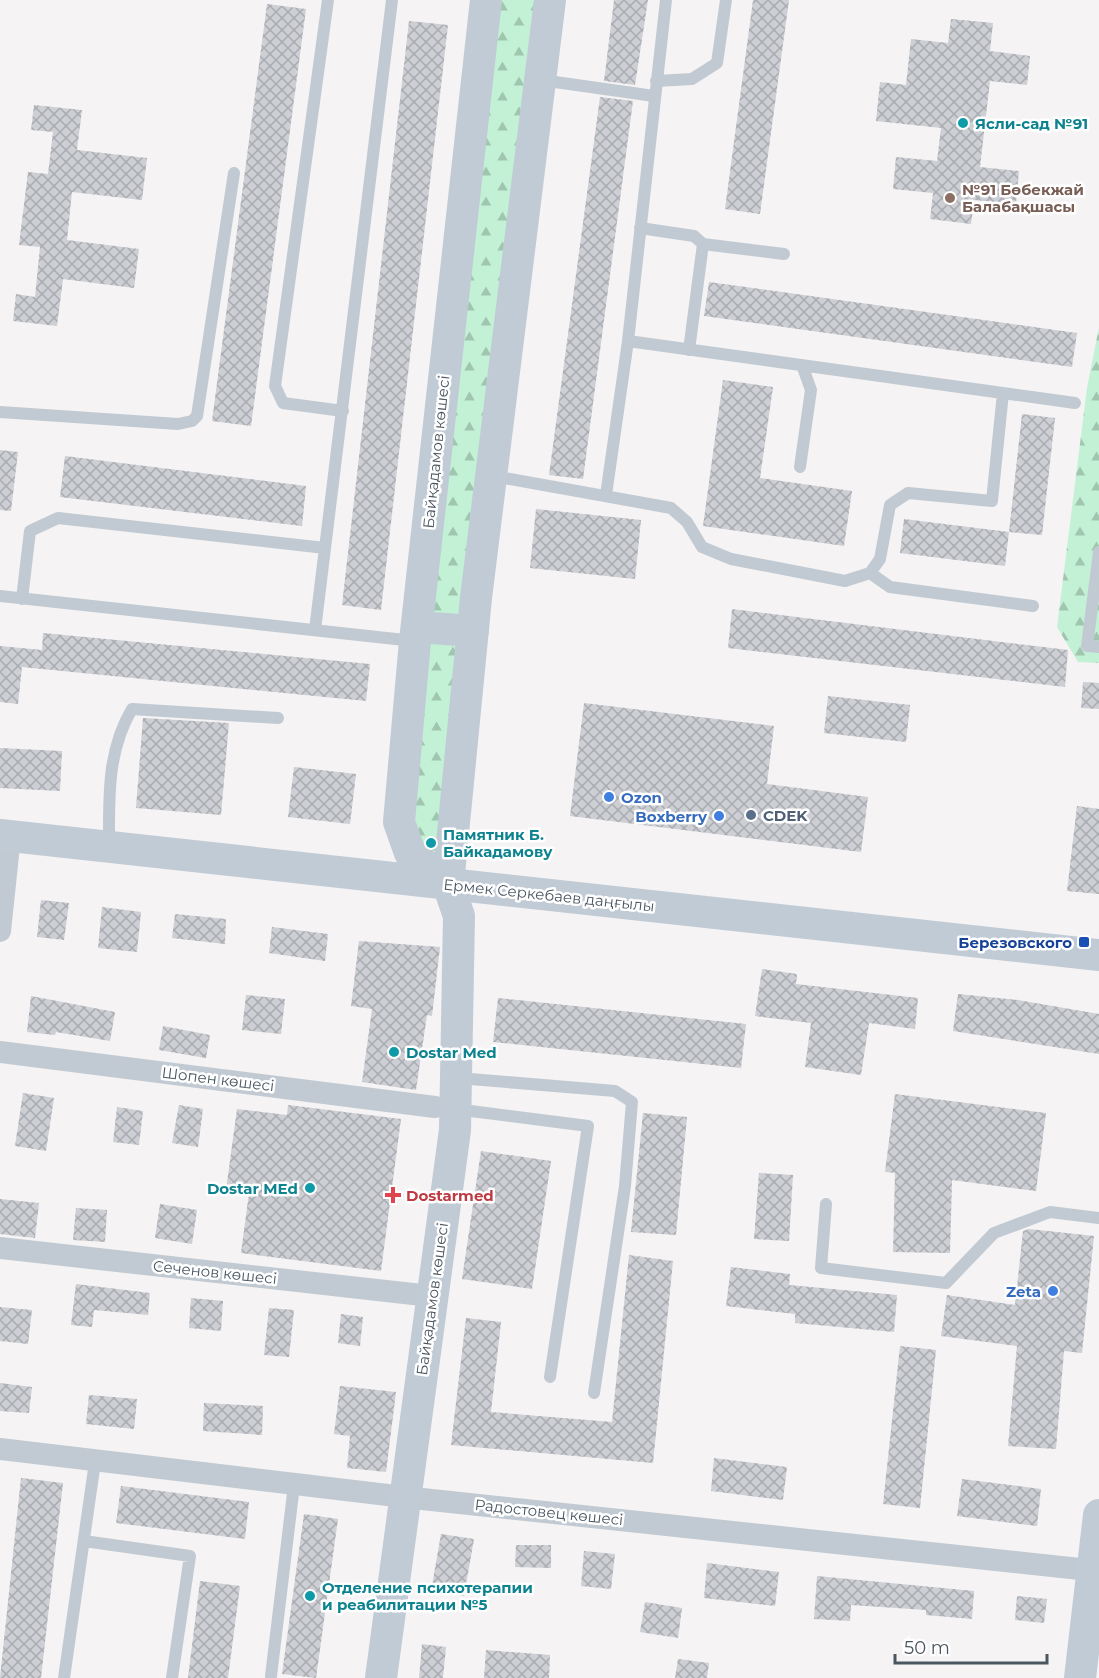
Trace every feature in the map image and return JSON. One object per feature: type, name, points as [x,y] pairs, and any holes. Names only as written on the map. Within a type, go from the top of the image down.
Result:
[{"type":"street","name":"Байқадамов көшесі","points":[[448,884],[410,853],[399,822],[416,634],[486,0]]},
{"type":"street","name":"Байқадамов көшесі","points":[[381,1678],[431,1296],[452,1166],[446,1108],[457,1078],[459,916],[448,884],[473,631],[550,0]]},
{"type":"street","points":[[416,634],[473,631]]},
{"type":"street","points":[[0,931],[5,835]]},
{"type":"street","name":"Ермек Серкебаев даңғылы","points":[[5,835],[1099,955]]},
{"type":"street","name":"Шопен көшесі","points":[[0,1052],[446,1108]]},
{"type":"street","name":"Сеченов көшесі","points":[[0,1248],[431,1296]]},
{"type":"street","name":"Радостовец көшесі","points":[[0,1449],[294,1485],[1096,1570]]},
{"type":"street","points":[[1080,1678],[1096,1570],[1099,1515]]},
{"type":"lane","points":[[328,0],[275,386],[283,403],[343,411]]},
{"type":"lane","points":[[315,630],[392,0]]},
{"type":"lane","points":[[606,495],[628,341],[666,0]]},
{"type":"lane","points":[[656,81],[692,79],[717,63],[726,0]]},
{"type":"lane","points":[[541,80],[654,96]]},
{"type":"lane","points":[[0,412],[178,424],[192,421],[197,416],[234,173]]},
{"type":"lane","points":[[640,228],[694,236],[703,244],[784,254]]},
{"type":"lane","points":[[689,350],[703,244]]},
{"type":"lane","points":[[628,341],[1075,403]]},
{"type":"lane","points":[[800,467],[811,390],[802,365]]},
{"type":"lane","points":[[491,476],[671,508],[687,522],[702,547],[731,559],[845,581],[870,573],[879,559],[890,505],[908,493],[992,501],[1003,393]]},
{"type":"lane","points":[[22,599],[30,531],[58,518],[325,548]]},
{"type":"lane","points":[[1099,552],[1088,646],[1099,647]]},
{"type":"lane","points":[[870,573],[890,587],[1033,606]]},
{"type":"lane","points":[[0,596],[315,630],[416,634]]},
{"type":"lane","points":[[109,847],[109,778],[119,730],[132,709],[278,718]]},
{"type":"lane","points":[[457,1078],[615,1091],[632,1102],[625,1186],[594,1393]]},
{"type":"lane","points":[[446,1108],[588,1126],[550,1377]]},
{"type":"lane","points":[[826,1204],[821,1268],[946,1283],[994,1233],[1050,1212],[1099,1218]]},
{"type":"lane","points":[[64,1678],[95,1462]]},
{"type":"lane","points":[[271,1676],[294,1485]]},
{"type":"lane","points":[[84,1541],[190,1556],[172,1678]]},
{"type":"green space","points":[[499,0],[544,0],[443,874],[407,836]]},
{"type":"green space","points":[[1099,327],[1099,663],[1078,662],[1057,627],[1087,388]]},
{"type":"building","points":[[614,0],[648,0],[635,85],[604,81]]},
{"type":"building","points":[[753,0],[789,0],[760,214],[725,209]]},
{"type":"building","points":[[267,4],[306,9],[251,426],[212,421]]},
{"type":"building","name":"Ясли-сад №91","points":[[951,19],[993,23],[990,51],[1030,56],[1027,85],[990,81],[980,167],[1019,171],[1016,204],[974,200],[971,224],[930,219],[933,193],[893,189],[896,157],[937,161],[941,128],[876,121],[880,82],[906,85],[911,39],[948,43]]},
{"type":"building","points":[[409,21],[448,25],[381,610],[342,605]]},
{"type":"building","points":[[600,97],[633,101],[583,479],[549,475]]},
{"type":"building","points":[[34,105],[82,110],[77,150],[147,158],[142,200],[72,192],[67,240],[139,249],[134,288],[63,279],[57,326],[13,321],[16,294],[35,297],[40,247],[19,245],[28,172],[48,174],[53,132],[31,130]]},
{"type":"building","points":[[709,282],[1077,333],[1072,367],[704,316]]},
{"type":"building","points":[[723,380],[773,387],[760,478],[852,491],[844,546],[703,526]]},
{"type":"building","points":[[1022,414],[1055,418],[1042,535],[1009,532]]},
{"type":"building","points":[[0,450],[18,452],[11,511],[0,510]]},
{"type":"building","points":[[65,456],[306,486],[302,526],[60,497]]},
{"type":"building","points":[[536,509],[641,520],[635,579],[530,568]]},
{"type":"building","points":[[904,519],[1009,532],[1005,566],[900,553]]},
{"type":"building","points":[[732,609],[1068,650],[1065,687],[728,648]]},
{"type":"building","points":[[43,633],[370,664],[366,701],[22,667],[18,704],[0,702],[0,646],[42,650]]},
{"type":"building","points":[[1083,682],[1099,683],[1099,709],[1081,708]]},
{"type":"building","points":[[828,696],[910,705],[906,742],[824,733]]},
{"type":"building","points":[[584,703],[774,726],[767,784],[868,797],[861,852],[570,816]]},
{"type":"building","points":[[143,718],[229,723],[221,815],[136,808]]},
{"type":"building","points":[[0,748],[62,751],[60,791],[0,788]]},
{"type":"building","points":[[294,767],[356,774],[350,824],[288,817]]},
{"type":"building","points":[[1077,806],[1099,809],[1099,894],[1067,891]]},
{"type":"building","points":[[41,900],[69,903],[64,940],[37,937]]},
{"type":"building","points":[[102,907],[141,912],[137,952],[98,948]]},
{"type":"building","points":[[175,914],[226,919],[225,944],[172,938]]},
{"type":"building","points":[[272,927],[328,934],[325,961],[269,953]]},
{"type":"building","points":[[359,941],[440,947],[432,1016],[427,1015],[416,1090],[362,1082],[372,1009],[351,1006]]},
{"type":"building","points":[[762,969],[797,974],[796,984],[918,998],[915,1029],[869,1023],[861,1075],[805,1067],[811,1023],[755,1016]]},
{"type":"building","points":[[958,994],[1018,1000],[1099,1014],[1099,1054],[953,1031]]},
{"type":"building","points":[[246,995],[285,999],[281,1034],[242,1030]]},
{"type":"building","points":[[31,996],[115,1012],[110,1041],[56,1032],[55,1035],[27,1032]]},
{"type":"building","points":[[498,998],[746,1024],[741,1068],[493,1042]]},
{"type":"building","points":[[163,1026],[210,1035],[206,1058],[159,1050]]},
{"type":"building","points":[[23,1093],[54,1098],[46,1151],[15,1146]]},
{"type":"building","points":[[895,1094],[1046,1113],[1036,1191],[952,1180],[950,1253],[893,1252],[895,1173],[885,1172]]},
{"type":"building","points":[[179,1105],[203,1109],[198,1147],[172,1143]]},
{"type":"building","name":"Dostar MEd","points":[[288,1105],[401,1119],[381,1271],[241,1253],[249,1193],[226,1190],[237,1109],[287,1115]]},
{"type":"building","points":[[117,1107],[143,1111],[139,1145],[113,1142]]},
{"type":"building","points":[[643,1113],[687,1117],[676,1235],[631,1232]]},
{"type":"building","points":[[481,1151],[551,1161],[532,1289],[462,1279]]},
{"type":"building","points":[[759,1173],[793,1175],[789,1241],[754,1239]]},
{"type":"building","points":[[0,1199],[39,1203],[35,1238],[0,1234]]},
{"type":"building","points":[[160,1204],[197,1210],[192,1244],[155,1238]]},
{"type":"building","points":[[76,1208],[107,1210],[105,1242],[73,1240]]},
{"type":"building","points":[[1029,1229],[1094,1236],[1082,1353],[1064,1351],[1056,1449],[1008,1446],[1017,1346],[941,1336],[947,1295],[1015,1305],[1023,1231]]},
{"type":"building","points":[[629,1255],[673,1261],[653,1463],[451,1445],[466,1318],[501,1322],[491,1412],[612,1422]]},
{"type":"building","points":[[731,1267],[790,1274],[789,1285],[897,1295],[894,1332],[795,1323],[795,1314],[726,1306]]},
{"type":"building","points":[[76,1284],[150,1293],[148,1315],[94,1310],[92,1327],[71,1325]]},
{"type":"building","points":[[191,1298],[223,1301],[221,1331],[189,1328]]},
{"type":"building","points":[[0,1307],[32,1310],[28,1344],[0,1341]]},
{"type":"building","points":[[269,1308],[294,1310],[289,1357],[264,1355]]},
{"type":"building","points":[[341,1314],[363,1317],[360,1346],[338,1343]]},
{"type":"building","points":[[900,1346],[936,1350],[920,1508],[883,1504]]},
{"type":"building","points":[[0,1383],[32,1387],[29,1413],[0,1411]]},
{"type":"building","points":[[340,1386],[396,1392],[386,1472],[347,1468],[350,1436],[334,1434]]},
{"type":"building","points":[[89,1395],[137,1399],[134,1429],[86,1424]]},
{"type":"building","points":[[204,1403],[263,1406],[262,1435],[203,1431]]},
{"type":"building","points":[[714,1458],[787,1467],[783,1500],[711,1491]]},
{"type":"building","points":[[21,1478],[63,1483],[41,1678],[0,1678]]},
{"type":"building","points":[[962,1479],[1041,1489],[1037,1526],[957,1516]]},
{"type":"building","points":[[121,1486],[249,1502],[245,1539],[116,1523]]},
{"type":"building","name":"Отделение психотерапии и реабилитации №5","points":[[304,1514],[338,1519],[316,1678],[282,1674]]},
{"type":"building","points":[[441,1534],[474,1539],[464,1596],[431,1591]]},
{"type":"building","points":[[516,1545],[551,1545],[551,1568],[515,1567]]},
{"type":"building","points":[[584,1551],[615,1554],[611,1589],[581,1586]]},
{"type":"building","points":[[707,1563],[779,1572],[775,1606],[704,1598]]},
{"type":"building","points":[[817,1576],[974,1591],[972,1619],[926,1615],[926,1610],[851,1605],[850,1621],[814,1619]]},
{"type":"building","points":[[200,1581],[240,1586],[228,1678],[188,1678]]},
{"type":"building","points":[[1017,1596],[1047,1599],[1044,1623],[1015,1620]]},
{"type":"building","points":[[645,1602],[682,1608],[678,1638],[640,1632]]},
{"type":"building","points":[[422,1644],[446,1647],[443,1678],[419,1678]]},
{"type":"building","points":[[486,1650],[550,1655],[549,1678],[484,1678]]},
{"type":"building","points":[[678,1659],[709,1663],[707,1678],[675,1678]]},
{"type":"place","name":"Ясли-сад №91","points":[[963,123]]},
{"type":"place","name":"№91 Бөбекжай Балабақшасы","points":[[950,198]]},
{"type":"place","name":"Ozon","points":[[609,797]]},
{"type":"place","name":"CDEK","points":[[751,815]]},
{"type":"place","name":"Boxberry","points":[[719,816]]},
{"type":"place","name":"Памятник Б. Байкадамову","points":[[431,843]]},
{"type":"place","name":"Березовского","points":[[1084,942]]},
{"type":"place","name":"Dostar Med","points":[[394,1052]]},
{"type":"place","name":"Dostar MEd","points":[[310,1188]]},
{"type":"place","name":"Dostarmed","points":[[393,1195]]},
{"type":"place","name":"Zeta","points":[[1053,1291]]},
{"type":"place","name":"Отделение психотерапии и реабилитации №5","points":[[310,1596]]}]
